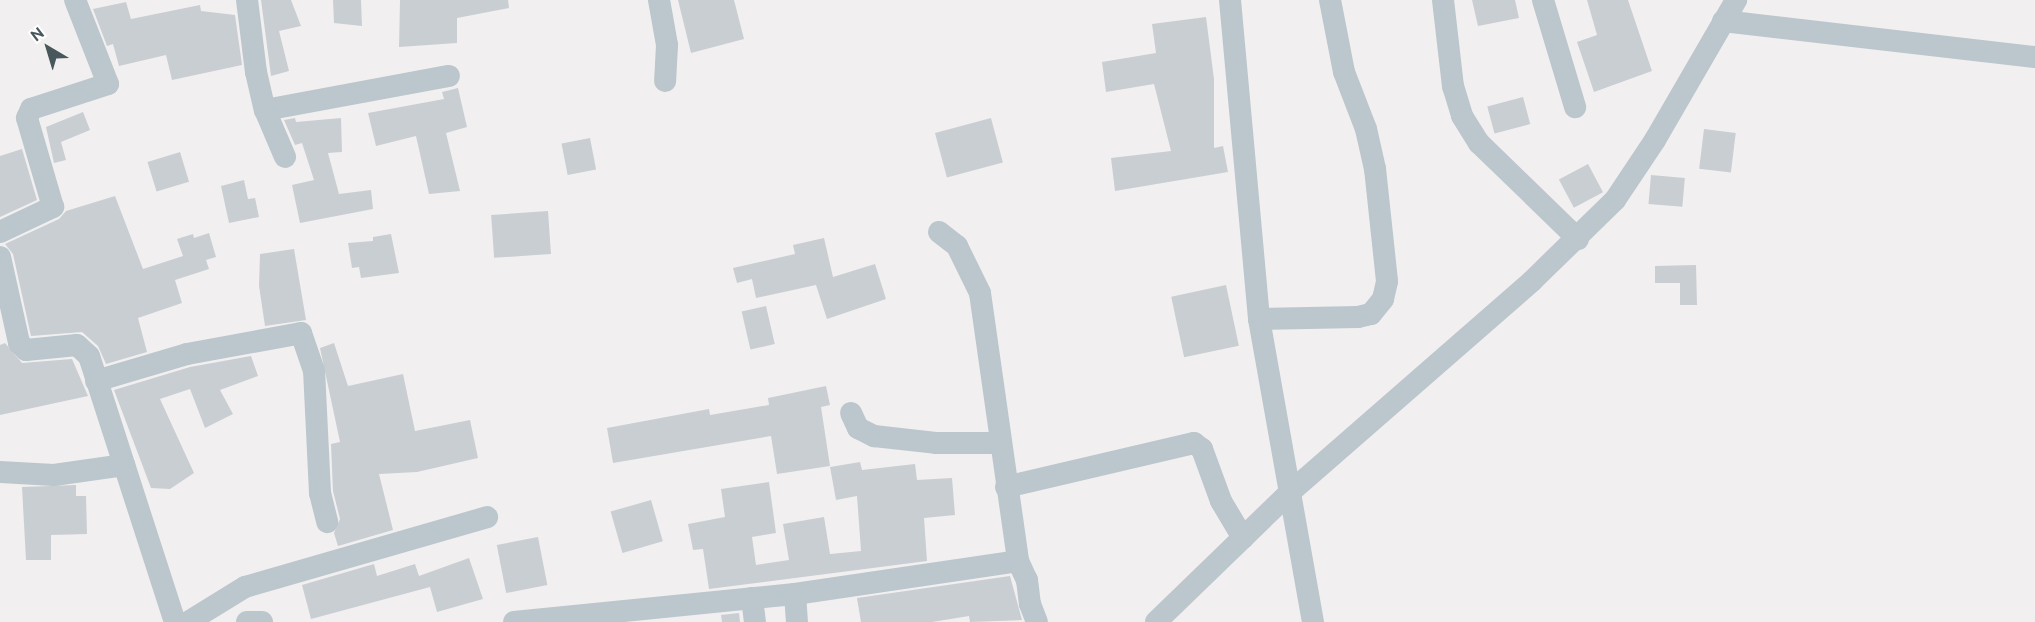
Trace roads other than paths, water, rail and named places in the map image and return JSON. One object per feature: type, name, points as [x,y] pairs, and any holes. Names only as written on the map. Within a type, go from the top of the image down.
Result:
[{"type":"street","points":[[0,232],[53,207],[27,118],[31,109],[108,84],[75,0]]},
{"type":"street","points":[[247,0],[256,72],[265,110],[285,158]]},
{"type":"street","points":[[659,0],[667,45],[666,81]]},
{"type":"street","points":[[1230,0],[1259,319],[1288,494],[1313,622]]},
{"type":"street","points":[[1259,319],[1358,317],[1371,314],[1383,299],[1387,280],[1375,169],[1366,129],[1344,72],[1330,0]]},
{"type":"street","points":[[1443,0],[1453,86],[1462,116],[1479,143],[1578,239]]},
{"type":"street","points":[[1543,0],[1575,107]]},
{"type":"street","points":[[1156,622],[1288,494],[1578,239],[1615,200],[1655,140],[1736,0]]},
{"type":"street","points":[[1723,21],[2035,57]]},
{"type":"street","points":[[265,110],[449,76]]},
{"type":"street","points":[[939,232],[957,246],[980,293],[1018,561],[1028,580],[1030,604],[1037,622]]},
{"type":"street","points":[[0,257],[20,343],[26,350],[77,345],[88,356],[175,622]]},
{"type":"street","points":[[96,381],[187,354],[301,333],[314,370],[320,493],[327,522]]},
{"type":"street","points":[[851,413],[858,428],[874,436],[936,443],[1000,444]]},
{"type":"street","points":[[1006,487],[1194,443],[1202,449],[1221,501],[1243,538]]},
{"type":"street","points":[[0,472],[54,475],[124,465]]},
{"type":"street","points":[[188,622],[245,587],[487,517]]},
{"type":"street","points":[[514,622],[795,594],[1018,561]]},
{"type":"street","points":[[795,594],[796,622]]},
{"type":"street","points":[[752,598],[755,622]]},
{"type":"street","points":[[247,622],[262,622]]}]
